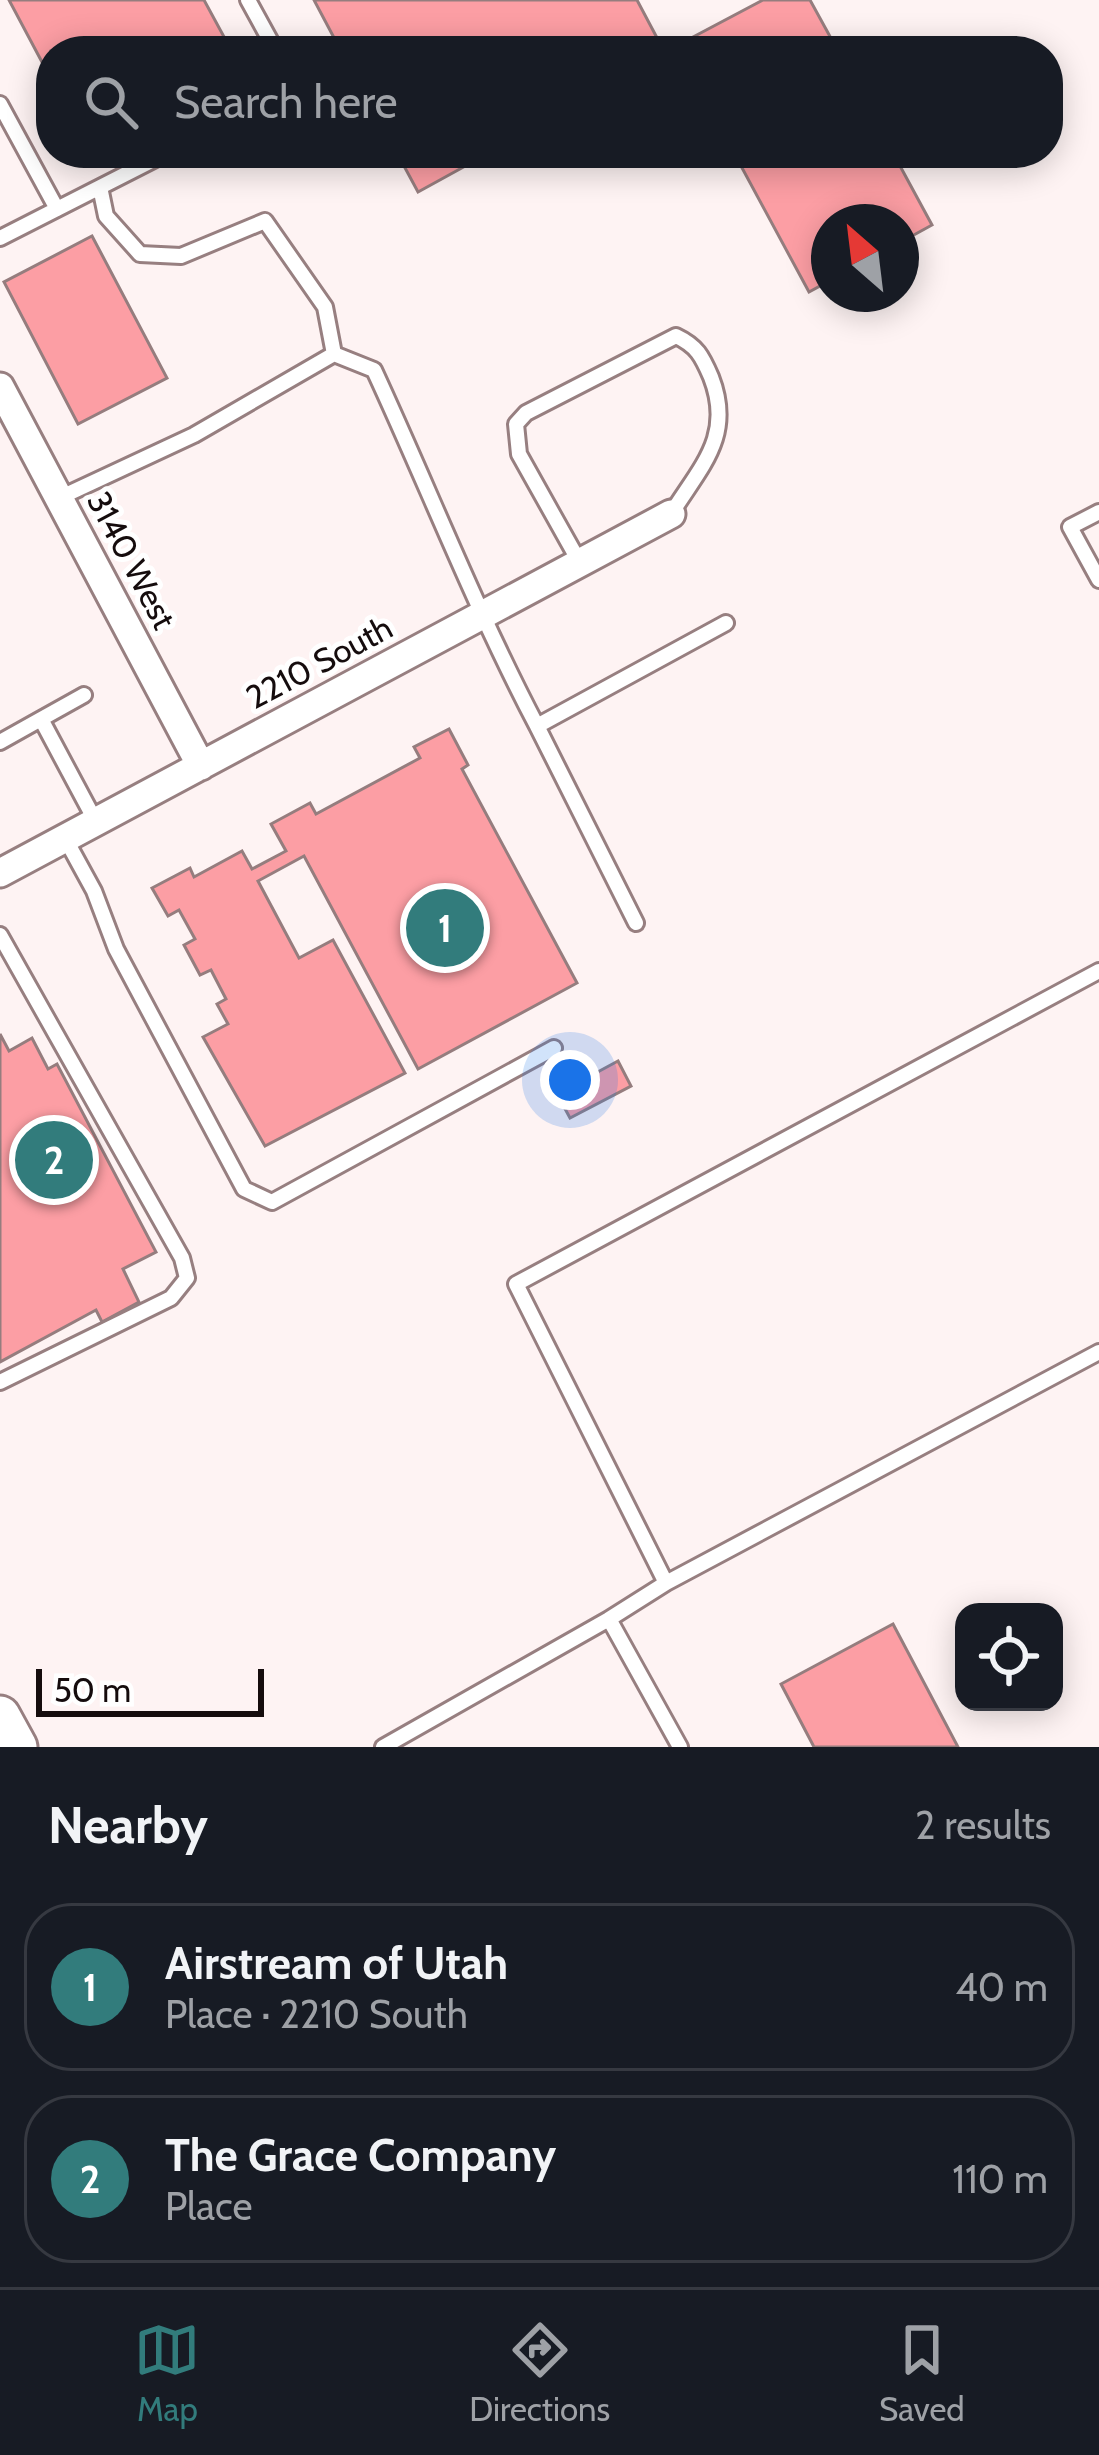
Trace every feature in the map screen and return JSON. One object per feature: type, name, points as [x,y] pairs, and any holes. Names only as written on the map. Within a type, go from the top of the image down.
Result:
[{"type":"main road","points":[[0,1716],[16,1747]]},
{"type":"street","name":"3140 West","points":[[0,387],[201,766]]},
{"type":"street","name":"2210 South","points":[[0,873],[671,514]]},
{"type":"lane","points":[[248,0],[268,36]]},
{"type":"lane","points":[[0,104],[56,209]]},
{"type":"lane","points":[[0,238],[138,168]]},
{"type":"lane","points":[[100,188],[106,217],[140,254],[181,256],[265,221],[325,307],[334,354]]},
{"type":"lane","points":[[580,563],[519,454],[516,424],[526,413],[676,336],[701,353],[720,404],[722,427],[671,514]]},
{"type":"lane","points":[[59,498],[194,435],[334,354]]},
{"type":"lane","points":[[334,354],[374,370],[458,554],[479,617],[637,923]]},
{"type":"lane","points":[[1099,512],[1070,527],[1099,580]]},
{"type":"lane","points":[[537,726],[726,623]]},
{"type":"lane","points":[[0,742],[84,695]]},
{"type":"lane","points":[[41,719],[97,821]]},
{"type":"lane","points":[[65,838],[94,891],[116,949],[244,1189],[272,1202],[554,1048]]},
{"type":"lane","points":[[0,935],[182,1258],[187,1278],[171,1298],[0,1382]]},
{"type":"lane","points":[[666,1583],[516,1284],[1099,971]]},
{"type":"lane","points":[[383,1747],[666,1583],[1099,1352]]},
{"type":"lane","points":[[608,1619],[680,1747]]},
{"type":"building","points":[[9,0],[204,0],[224,36],[36,36],[36,51]]},
{"type":"building","points":[[314,0],[637,0],[656,36],[333,36]]},
{"type":"building","points":[[763,0],[810,0],[830,36],[695,36]]},
{"type":"building","points":[[405,168],[462,168],[418,192]]},
{"type":"building","points":[[742,168],[901,168],[932,225],[919,232],[919,204],[811,204],[811,291]]},
{"type":"building","points":[[92,236],[167,378],[78,424],[4,282]]},
{"type":"building","points":[[449,729],[468,765],[462,769],[577,983],[418,1069],[304,856],[258,881],[299,958],[333,940],[405,1073],[265,1146],[203,1037],[228,1024],[217,1004],[226,999],[211,970],[200,975],[184,945],[195,939],[179,910],[168,916],[152,888],[190,868],[194,877],[242,851],[252,869],[286,851],[271,824],[310,803],[316,814],[420,758],[414,747]]},
{"type":"building","points":[[0,1034],[9,1051],[32,1038],[48,1069],[57,1064],[156,1252],[123,1269],[139,1302],[102,1322],[96,1310],[0,1362]]},
{"type":"building","points":[[618,1061],[631,1086],[570,1118],[557,1094]]},
{"type":"building","points":[[893,1624],[958,1747],[814,1747],[781,1684]]},
{"type":"place","name":"Airstream of Utah","points":[[445,928]]},
{"type":"place","name":"The Grace Company","points":[[54,1160]]}]
